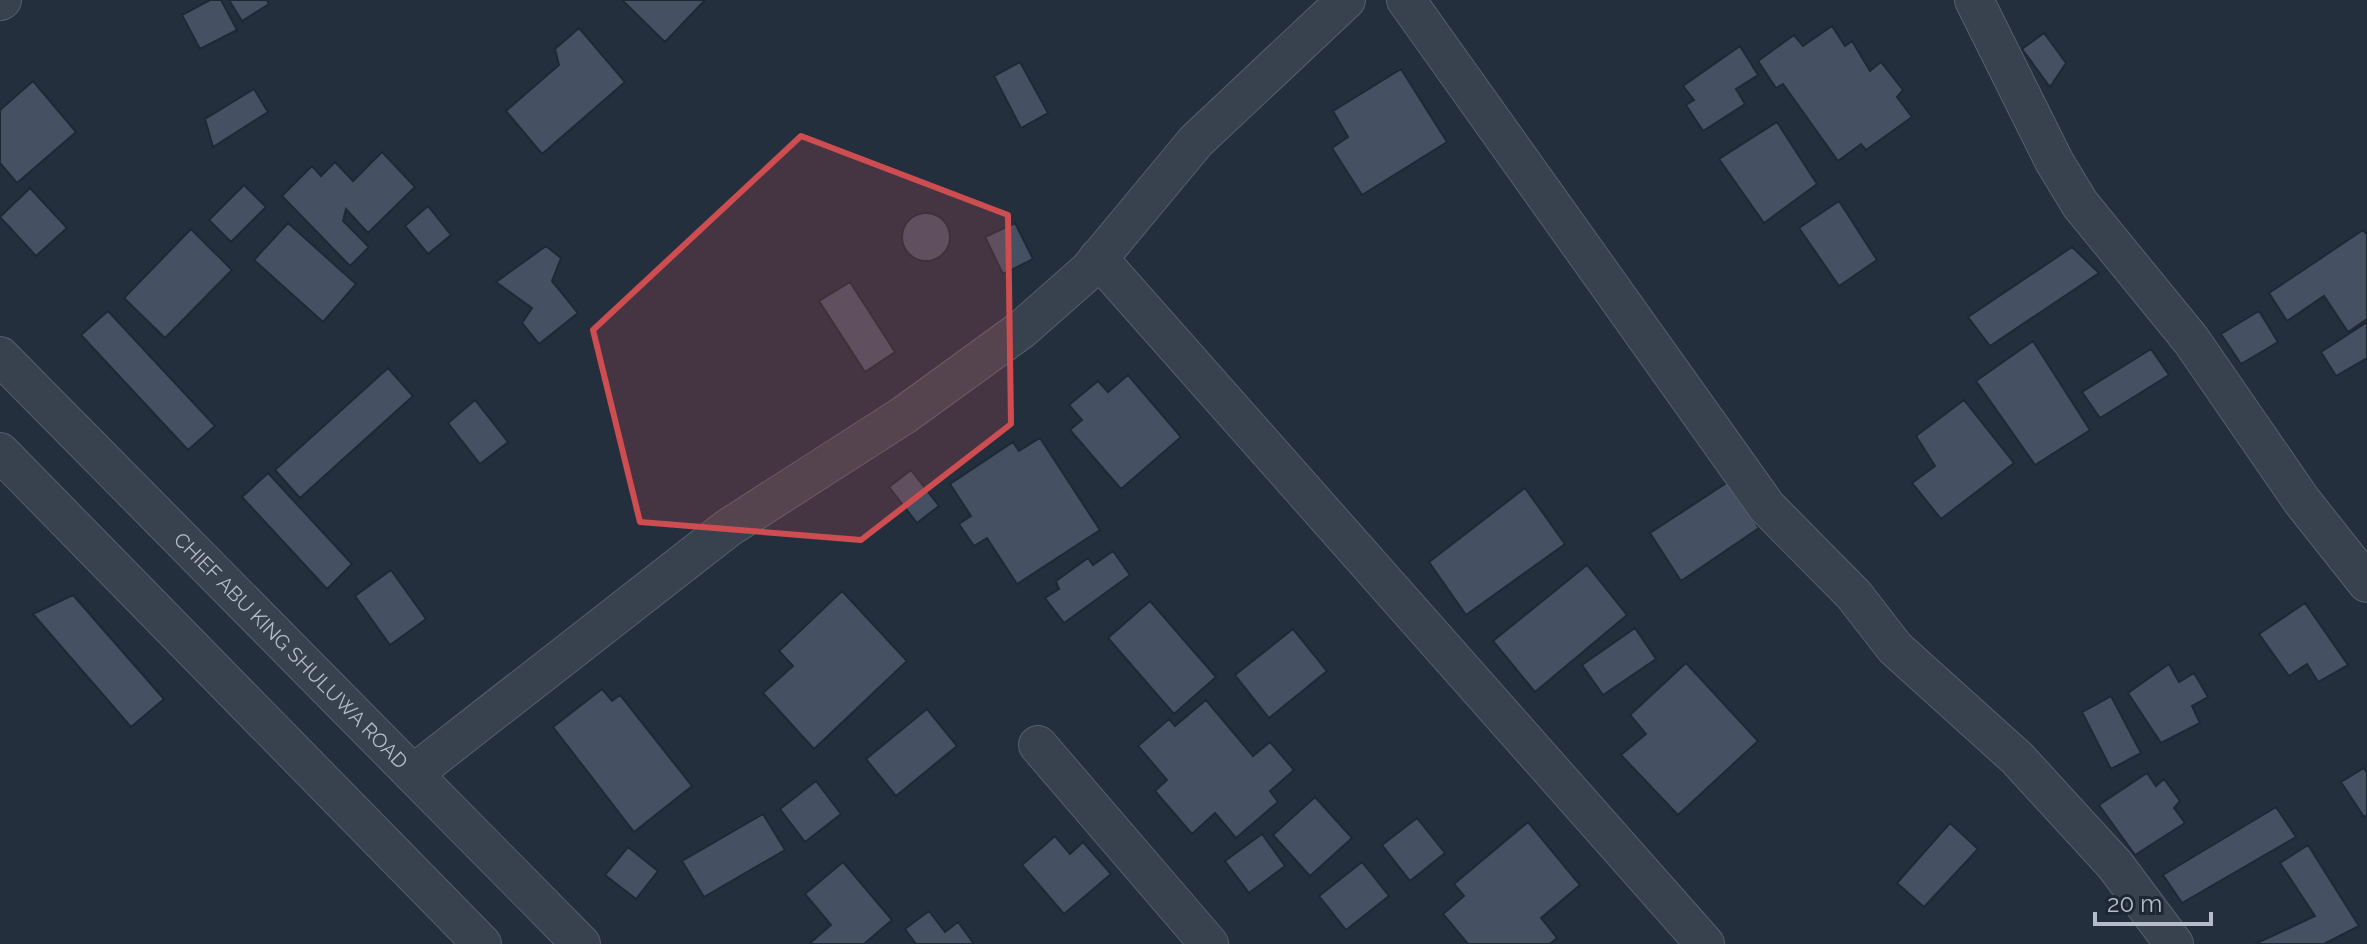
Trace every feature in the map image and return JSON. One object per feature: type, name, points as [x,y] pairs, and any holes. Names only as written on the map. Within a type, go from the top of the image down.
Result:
[{"type":"street","points":[[413,774],[728,528],[904,415],[1021,330],[1098,258],[1196,141],[1346,0]]},
{"type":"street","points":[[1406,0],[1767,507],[1854,595],[1895,648],[2017,758],[2115,865],[2174,944]]},
{"type":"street","points":[[1974,0],[2054,161],[2080,204],[2191,340],[2302,501],[2367,583]]},
{"type":"street","points":[[1098,258],[1705,944]]},
{"type":"street","name":"CHIEF ABU KING SHULUWA ROAD","points":[[0,356],[581,944]]},
{"type":"street","points":[[0,452],[482,944]]},
{"type":"street","points":[[1038,745],[1209,944]]},
{"type":"highlighted area","points":[[801,136],[1008,215],[1011,424],[861,540],[640,522],[593,330]]},
{"type":"building","points":[[210,0],[221,0],[237,30],[200,49],[182,15]]},
{"type":"building","points":[[229,0],[267,0],[269,4],[242,21]]},
{"type":"building","points":[[622,0],[705,0],[665,42]]},
{"type":"building","points":[[1832,26],[1845,46],[1852,41],[1870,71],[1881,62],[1903,90],[1897,97],[1912,117],[1866,150],[1861,144],[1838,161],[1783,84],[1776,88],[1758,61],[1794,35],[1803,46]]},
{"type":"building","points":[[579,28],[625,82],[542,154],[506,111],[559,65],[555,49]]},
{"type":"building","points":[[2044,33],[2066,63],[2050,87],[2022,49]]},
{"type":"building","points":[[1740,46],[1758,75],[1736,89],[1745,104],[1703,131],[1686,105],[1694,100],[1683,86]]},
{"type":"building","points":[[1020,62],[1048,113],[1021,128],[994,76]]},
{"type":"building","points":[[1401,69],[1447,142],[1362,195],[1332,148],[1348,137],[1333,111]]},
{"type":"building","points":[[33,81],[76,132],[17,183],[0,163],[0,110]]},
{"type":"building","points":[[254,89],[268,112],[213,147],[205,119]]},
{"type":"building","points":[[1777,122],[1817,184],[1764,223],[1719,159]]},
{"type":"building","points":[[382,152],[415,187],[368,233],[346,209],[343,221],[369,247],[350,266],[282,196],[312,166],[321,176],[335,162],[353,181]]},
{"type":"building","points":[[244,185],[266,207],[231,242],[209,220]]},
{"type":"building","points":[[30,188],[67,228],[36,256],[0,217]]},
{"type":"building","points":[[1839,201],[1877,260],[1839,286],[1799,228]]},
{"type":"building","points":[[428,206],[451,235],[428,254],[405,226]]},
{"type":"building","points":[[926,213],[943,220],[950,237],[943,254],[926,261],[909,254],[902,237],[909,220]]},
{"type":"building","points":[[288,223],[356,284],[323,322],[254,260]]},
{"type":"building","points":[[1015,223],[1033,259],[1003,274],[985,237]]},
{"type":"building","points":[[191,229],[232,270],[165,338],[124,298]]},
{"type":"building","points":[[2363,230],[2367,235],[2367,319],[2348,332],[2324,296],[2287,321],[2269,293]]},
{"type":"building","points":[[546,246],[561,258],[552,281],[578,313],[539,344],[522,323],[532,308],[496,282]]},
{"type":"building","points":[[2072,247],[2099,273],[1990,346],[1968,317]]},
{"type":"building","points":[[850,282],[895,352],[865,372],[819,301]]},
{"type":"building","points":[[108,311],[215,426],[188,450],[81,335]]},
{"type":"building","points":[[2259,311],[2278,342],[2241,364],[2221,334]]},
{"type":"building","points":[[2367,322],[2367,358],[2336,376],[2321,352]]},
{"type":"building","points":[[2033,341],[2090,430],[2035,465],[1976,381]]},
{"type":"building","points":[[2151,349],[2169,375],[2100,418],[2082,392]]},
{"type":"building","points":[[388,368],[413,396],[300,498],[275,470]]},
{"type":"building","points":[[1128,375],[1181,437],[1121,489],[1070,430],[1082,420],[1069,405],[1098,381],[1108,392]]},
{"type":"building","points":[[475,400],[508,442],[480,464],[448,423]]},
{"type":"building","points":[[1964,400],[2014,463],[1941,519],[1912,483],[1935,466],[1916,436]]},
{"type":"building","points":[[1040,438],[1100,530],[1017,584],[987,538],[974,546],[959,524],[971,516],[950,484],[1013,442],[1019,451]]},
{"type":"building","points":[[911,470],[939,506],[917,523],[889,487]]},
{"type":"building","points":[[268,473],[352,564],[327,589],[242,497]]},
{"type":"building","points":[[1728,482],[1759,528],[1681,581],[1650,533]]},
{"type":"building","points":[[1525,488],[1565,544],[1466,615],[1429,562]]},
{"type":"building","points":[[1113,551],[1130,575],[1064,623],[1045,598],[1059,589],[1056,581],[1088,558],[1093,565]]},
{"type":"building","points":[[1587,565],[1627,615],[1535,692],[1493,641]]},
{"type":"building","points":[[391,570],[426,619],[390,645],[355,596]]},
{"type":"building","points":[[842,591],[907,661],[814,749],[763,693],[793,666],[779,651]]},
{"type":"building","points":[[73,595],[164,699],[131,727],[33,614]]},
{"type":"building","points":[[1150,601],[1216,677],[1174,714],[1108,638]]},
{"type":"building","points":[[2305,603],[2348,665],[2318,682],[2307,664],[2289,676],[2259,634]]},
{"type":"building","points":[[1635,628],[1656,659],[1603,695],[1582,665]]},
{"type":"building","points":[[1293,629],[1327,671],[1269,718],[1235,675]]},
{"type":"building","points":[[1686,663],[1758,741],[1678,815],[1621,755],[1646,734],[1630,715]]},
{"type":"building","points":[[2169,664],[2179,682],[2194,673],[2208,697],[2192,706],[2200,723],[2161,743],[2128,693]]},
{"type":"building","points":[[602,689],[612,701],[620,695],[692,786],[634,832],[553,727]]},
{"type":"building","points":[[2111,696],[2141,753],[2111,769],[2082,712]]},
{"type":"building","points":[[1206,700],[1253,756],[1270,742],[1294,770],[1270,791],[1278,802],[1236,838],[1215,813],[1192,834],[1155,791],[1167,780],[1138,746],[1169,719],[1175,726]]},
{"type":"building","points":[[927,709],[957,746],[896,796],[866,759]]},
{"type":"building","points":[[2364,768],[2367,773],[2367,815],[2364,817],[2341,782]]},
{"type":"building","points":[[2147,773],[2156,786],[2164,779],[2180,801],[2174,808],[2185,823],[2135,855],[2099,805]]},
{"type":"building","points":[[816,781],[841,814],[805,842],[780,809]]},
{"type":"building","points":[[1315,797],[1352,838],[1310,876],[1273,835]]},
{"type":"building","points":[[2276,807],[2296,837],[2182,903],[2163,875]]},
{"type":"building","points":[[763,814],[785,850],[704,897],[682,861]]},
{"type":"building","points":[[1417,818],[1445,853],[1410,881],[1382,845]]},
{"type":"building","points":[[1528,822],[1580,885],[1541,918],[1557,938],[1550,944],[1468,944],[1443,914],[1464,896],[1454,884]]},
{"type":"building","points":[[1950,823],[1978,849],[1924,907],[1897,883]]},
{"type":"building","points":[[1262,834],[1285,866],[1249,893],[1225,861]]},
{"type":"building","points":[[1055,836],[1070,854],[1083,842],[1111,874],[1064,914],[1022,865]]},
{"type":"building","points":[[2308,845],[2359,926],[2324,944],[2255,944],[2315,916],[2280,863]]},
{"type":"building","points":[[628,847],[658,871],[636,899],[605,875]]},
{"type":"building","points":[[843,862],[892,920],[864,944],[809,944],[831,925],[805,894]]},
{"type":"building","points":[[1362,862],[1389,896],[1346,930],[1319,896]]},
{"type":"building","points":[[929,911],[945,932],[958,922],[974,944],[916,944],[905,929]]}]
